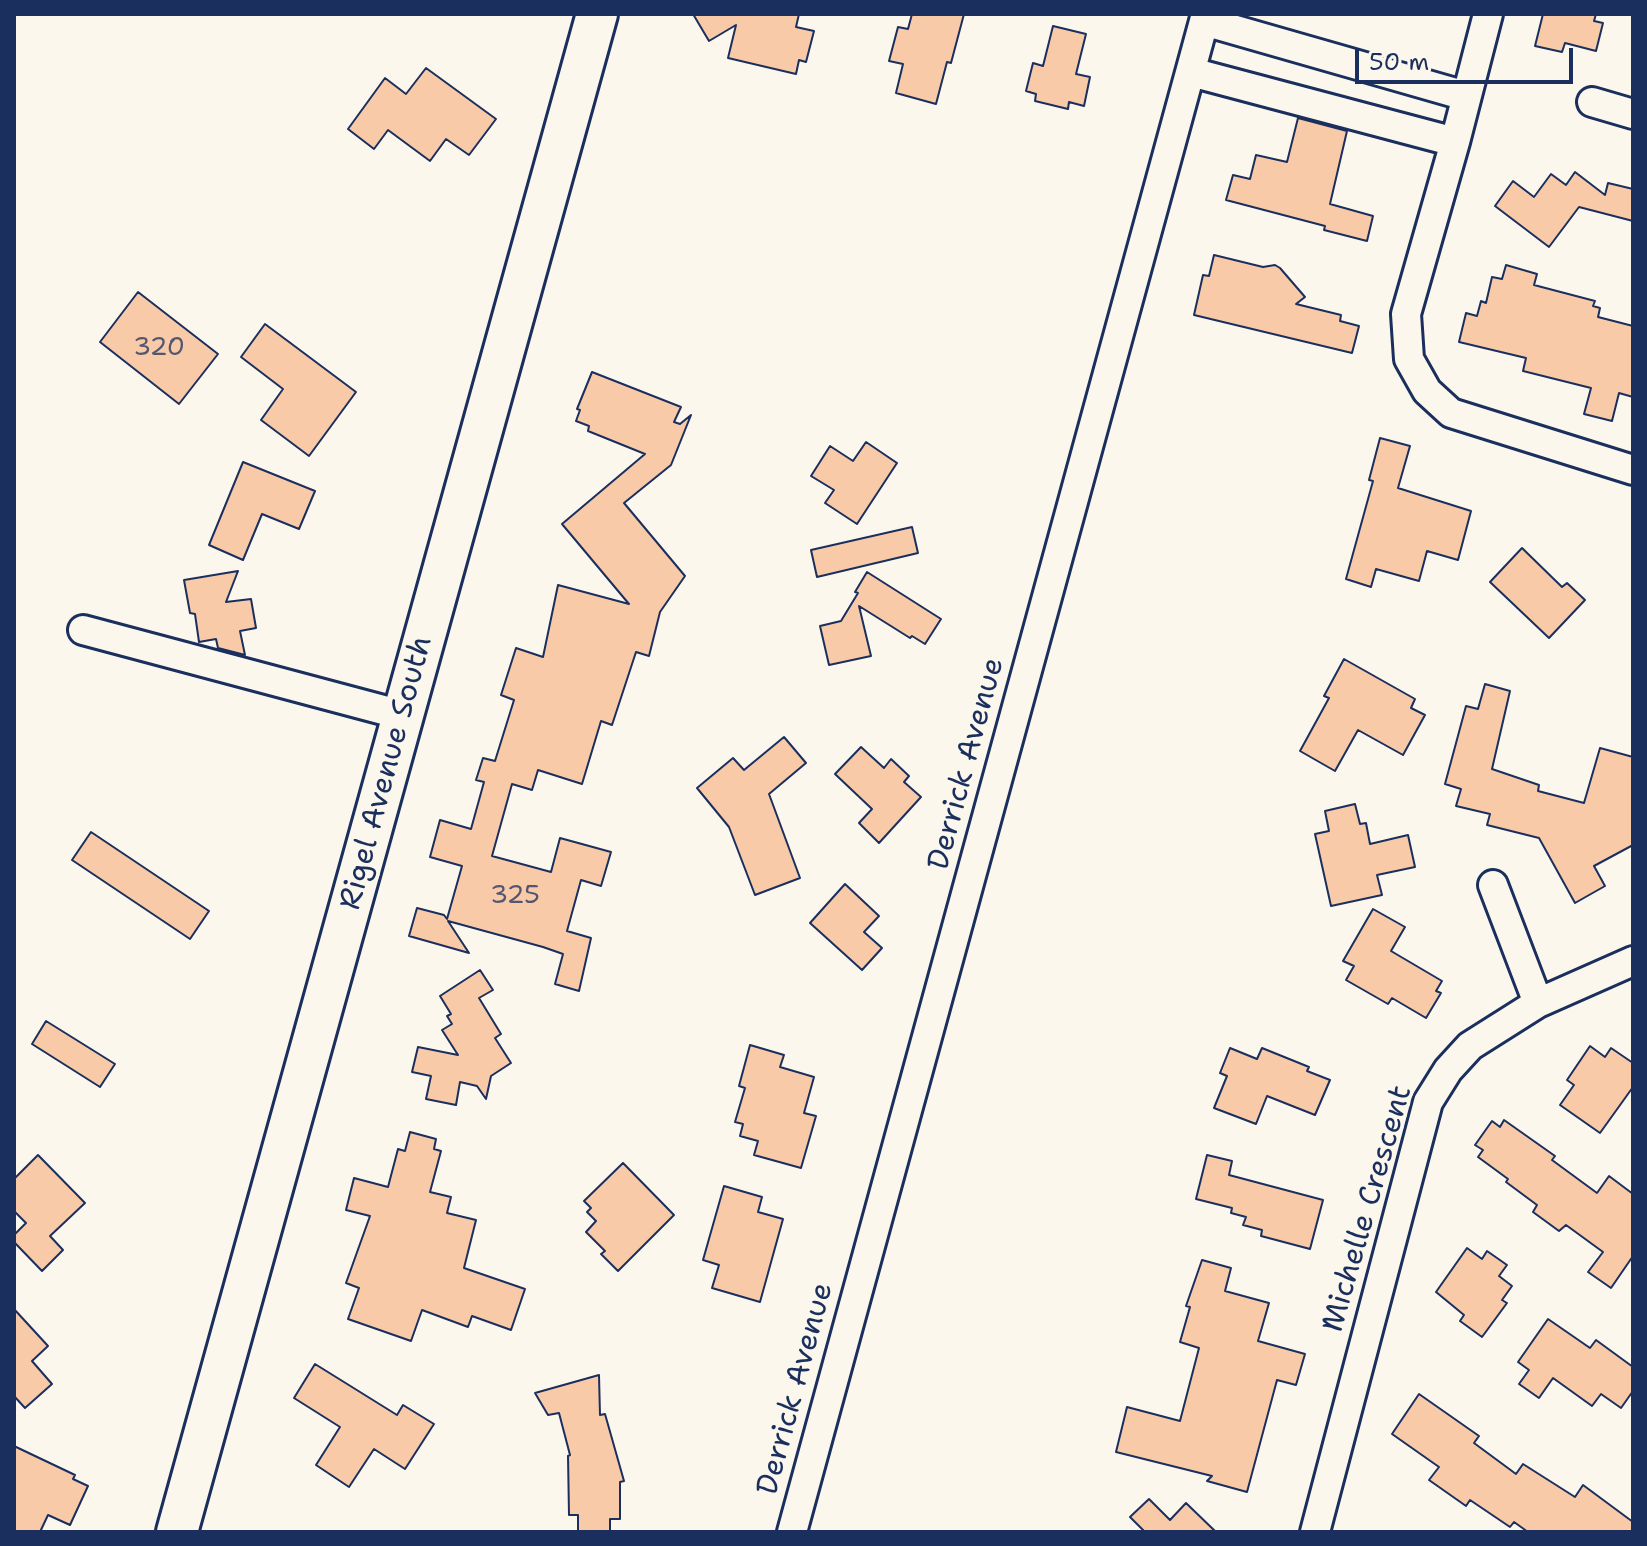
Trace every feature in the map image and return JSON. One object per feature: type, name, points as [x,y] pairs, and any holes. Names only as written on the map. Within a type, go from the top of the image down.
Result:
[{"type":"main road","name":"Rigel Avenue South","points":[[177,1532],[597,14]]},
{"type":"street","points":[[1488,14],[1406,314],[1409,359],[1427,391],[1451,413],[1633,470]]},
{"type":"street","points":[[1205,18],[1466,96]]},
{"type":"street","name":"Derrick Avenue","points":[[792,1532],[1205,18]]},
{"type":"street","points":[[1191,72],[1455,142]]},
{"type":"street","points":[[1592,102],[1633,114]]},
{"type":"street","points":[[83,630],[402,715]]},
{"type":"street","points":[[1493,885],[1538,1003]]},
{"type":"street","name":"Michelle Crescent","points":[[1315,1532],[1428,1102],[1448,1070],[1470,1046],[1538,1003],[1633,961]]},
{"type":"building","points":[[693,14],[799,14],[796,27],[814,31],[806,62],[799,60],[796,74],[728,58],[736,25],[709,41]]},
{"type":"building","points":[[912,14],[964,14],[936,104],[896,93],[903,64],[889,61],[898,27],[908,29]]},
{"type":"building","points":[[1543,14],[1596,14],[1594,21],[1603,23],[1596,51],[1565,43],[1562,52],[1535,46]]},
{"type":"building","points":[[1053,26],[1086,34],[1076,74],[1090,77],[1084,106],[1069,102],[1068,109],[1035,101],[1036,94],[1026,91],[1033,63],[1043,66]]},
{"type":"building","points":[[426,68],[496,119],[469,155],[446,139],[430,161],[388,130],[374,149],[348,129],[385,78],[406,94]]},
{"type":"building","points":[[1298,118],[1347,131],[1330,204],[1373,216],[1367,241],[1324,230],[1325,226],[1226,200],[1233,175],[1250,179],[1256,155],[1287,162]]},
{"type":"building","points":[[1575,172],[1605,195],[1608,183],[1633,189],[1633,221],[1579,207],[1549,247],[1495,206],[1513,181],[1534,197],[1551,174],[1566,185]]},
{"type":"building","points":[[1214,255],[1280,268],[1305,297],[1296,304],[1341,315],[1340,321],[1359,326],[1352,353],[1194,315],[1203,275],[1209,276]]},
{"type":"building","points":[[1506,265],[1537,274],[1534,285],[1595,301],[1593,306],[1600,308],[1598,317],[1633,326],[1633,397],[1619,393],[1612,421],[1584,414],[1591,388],[1523,371],[1526,358],[1459,342],[1466,313],[1477,316],[1481,301],[1486,303],[1492,277],[1502,279]]},
{"type":"building","points":[[138,292],[218,354],[179,404],[100,342]]},
{"type":"building","points":[[265,324],[356,392],[309,456],[261,420],[283,389],[241,357]]},
{"type":"building","points":[[592,372],[681,407],[674,422],[680,424],[691,415],[671,465],[624,503],[685,576],[660,612],[649,656],[636,652],[612,725],[601,721],[582,784],[538,770],[532,790],[512,784],[492,856],[551,872],[560,838],[611,852],[601,886],[581,880],[567,931],[591,938],[579,991],[555,984],[563,954],[543,947],[448,921],[469,953],[409,936],[417,908],[444,915],[447,919],[462,866],[430,857],[440,820],[471,829],[484,782],[476,780],[483,758],[495,761],[514,700],[501,695],[516,648],[543,657],[558,585],[629,604],[562,524],[645,454],[588,431],[589,426],[576,421],[580,410],[577,409]]},
{"type":"building","points":[[1380,438],[1410,446],[1398,488],[1471,511],[1458,560],[1427,551],[1419,581],[1376,569],[1371,587],[1346,579],[1373,481],[1369,480]]},
{"type":"building","points":[[866,442],[897,463],[857,524],[825,503],[834,490],[811,476],[830,446],[853,461]]},
{"type":"building","points":[[243,462],[315,491],[299,529],[262,514],[243,560],[209,545]]},
{"type":"building","points":[[912,527],[918,553],[817,577],[811,550]]},
{"type":"building","points":[[1522,548],[1562,587],[1567,583],[1585,600],[1549,638],[1490,582]]},
{"type":"building","points":[[238,571],[226,602],[251,599],[256,628],[240,631],[245,655],[218,648],[216,639],[199,642],[195,614],[190,613],[184,580]]},
{"type":"building","points":[[867,572],[941,619],[925,644],[859,606],[871,656],[829,665],[820,626],[841,621]]},
{"type":"building","points":[[1344,659],[1415,699],[1411,708],[1425,715],[1403,755],[1358,730],[1335,771],[1300,751],[1329,698],[1324,696]]},
{"type":"building","points":[[1485,684],[1510,691],[1492,769],[1539,785],[1538,791],[1584,803],[1600,748],[1633,757],[1633,845],[1594,866],[1605,886],[1575,903],[1539,838],[1487,825],[1490,814],[1456,806],[1461,789],[1445,784],[1466,706],[1478,709]]},
{"type":"building","points":[[784,737],[806,763],[769,794],[800,878],[755,895],[729,827],[697,788],[733,758],[744,770]]},
{"type":"building","points":[[861,747],[884,768],[891,759],[909,776],[904,782],[921,797],[879,843],[859,823],[872,809],[835,774]]},
{"type":"building","points":[[1355,804],[1360,824],[1366,823],[1370,844],[1408,835],[1415,867],[1377,875],[1382,895],[1331,906],[1315,834],[1329,831],[1325,811]]},
{"type":"building","points":[[91,832],[209,911],[190,939],[72,860]]},
{"type":"building","points":[[845,884],[879,916],[864,932],[882,948],[862,970],[810,923]]},
{"type":"building","points":[[1373,909],[1405,927],[1391,951],[1442,981],[1436,991],[1441,993],[1426,1018],[1392,998],[1388,1004],[1346,980],[1354,966],[1343,961]]},
{"type":"building","points":[[480,970],[493,990],[479,998],[501,1034],[495,1038],[511,1063],[491,1076],[486,1099],[477,1086],[460,1082],[456,1105],[426,1099],[431,1076],[412,1072],[418,1047],[458,1055],[442,1030],[452,1024],[447,1016],[451,1014],[440,996]]},
{"type":"building","points":[[46,1021],[115,1064],[100,1087],[32,1044]]},
{"type":"building","points":[[750,1045],[784,1055],[780,1067],[814,1077],[804,1113],[816,1116],[801,1168],[754,1155],[758,1141],[740,1136],[743,1124],[735,1122],[745,1088],[739,1086]]},
{"type":"building","points":[[1590,1046],[1605,1057],[1611,1048],[1633,1063],[1633,1087],[1600,1133],[1560,1105],[1574,1085],[1567,1080]]},
{"type":"building","points":[[1230,1048],[1257,1059],[1262,1048],[1309,1067],[1307,1071],[1330,1080],[1315,1115],[1267,1096],[1256,1124],[1214,1108],[1227,1076],[1220,1073]]},
{"type":"building","points":[[1504,1120],[1555,1156],[1552,1160],[1597,1193],[1609,1176],[1633,1194],[1633,1256],[1611,1288],[1588,1272],[1603,1252],[1566,1225],[1559,1231],[1533,1212],[1537,1205],[1478,1157],[1483,1150],[1475,1145],[1492,1121],[1500,1127]]},
{"type":"building","points":[[410,1132],[436,1139],[434,1149],[441,1151],[430,1192],[451,1197],[447,1213],[476,1220],[464,1268],[525,1289],[511,1330],[472,1316],[468,1327],[422,1310],[411,1341],[348,1319],[359,1288],[346,1283],[370,1216],[346,1210],[354,1178],[388,1187],[398,1149],[405,1151]]},
{"type":"building","points":[[38,1155],[85,1203],[50,1236],[63,1250],[42,1271],[14,1242],[14,1235],[26,1223],[14,1211],[14,1179]]},
{"type":"building","points":[[1207,1155],[1232,1161],[1229,1175],[1323,1200],[1310,1249],[1261,1236],[1262,1230],[1243,1225],[1246,1217],[1231,1213],[1232,1208],[1196,1199]]},
{"type":"building","points":[[623,1163],[674,1215],[618,1271],[601,1254],[605,1251],[586,1232],[596,1221],[587,1212],[591,1208],[584,1201]]},
{"type":"building","points":[[724,1186],[762,1197],[758,1212],[783,1219],[760,1302],[712,1288],[719,1265],[703,1260]]},
{"type":"building","points":[[1467,1248],[1482,1259],[1487,1251],[1507,1265],[1499,1276],[1512,1286],[1502,1300],[1507,1303],[1482,1337],[1460,1321],[1464,1315],[1436,1292]]},
{"type":"building","points":[[1202,1260],[1231,1268],[1225,1291],[1269,1303],[1258,1341],[1305,1354],[1296,1385],[1277,1380],[1247,1492],[1207,1481],[1212,1476],[1116,1452],[1127,1407],[1180,1421],[1199,1348],[1180,1342],[1190,1307],[1186,1306]]},
{"type":"building","points":[[14,1309],[48,1346],[32,1361],[52,1384],[25,1408],[14,1396]]},
{"type":"building","points":[[1548,1319],[1590,1348],[1596,1340],[1633,1367],[1633,1391],[1621,1408],[1601,1394],[1592,1406],[1553,1378],[1539,1398],[1519,1384],[1529,1370],[1518,1362]]},
{"type":"building","points":[[315,1364],[397,1415],[403,1405],[434,1424],[405,1469],[374,1449],[349,1487],[316,1465],[340,1427],[294,1398]]},
{"type":"building","points":[[599,1375],[600,1415],[605,1414],[624,1481],[620,1482],[620,1519],[610,1519],[610,1532],[578,1532],[578,1515],[569,1515],[570,1455],[559,1413],[548,1415],[535,1393]]},
{"type":"building","points":[[1419,1394],[1479,1436],[1474,1443],[1516,1474],[1523,1464],[1575,1497],[1583,1485],[1633,1522],[1633,1532],[1528,1532],[1514,1522],[1510,1527],[1470,1500],[1466,1506],[1429,1480],[1439,1467],[1392,1434]]},
{"type":"building","points":[[14,1446],[75,1475],[73,1479],[88,1486],[70,1525],[48,1515],[40,1532],[14,1532]]},
{"type":"building","points":[[1149,1499],[1170,1520],[1186,1503],[1216,1532],[1145,1532],[1130,1517]]}]
